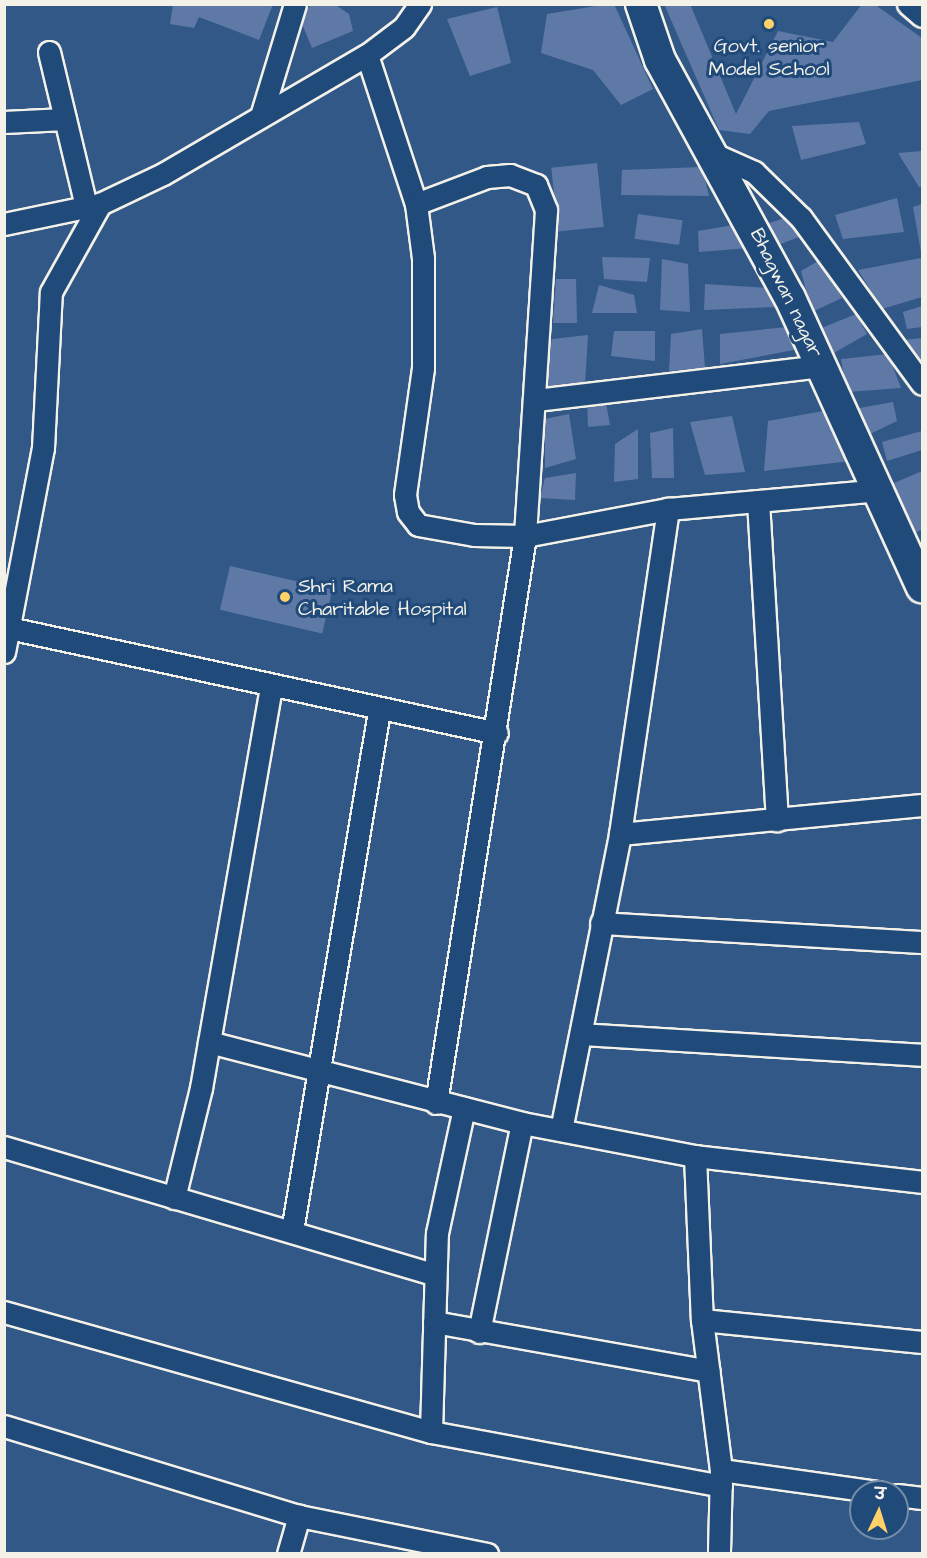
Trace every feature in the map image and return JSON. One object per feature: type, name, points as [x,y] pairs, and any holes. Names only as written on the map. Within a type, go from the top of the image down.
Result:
[{"type":"street","points":[[261,117],[295,4]]},
{"type":"street","points":[[4,224],[93,205],[261,117],[367,55],[404,27],[420,4]]},
{"type":"street","name":"Bhagwan nagar","points":[[641,4],[660,60],[716,154],[882,490],[922,587]]},
{"type":"street","points":[[908,4],[922,16]]},
{"type":"street","points":[[4,652],[7,627],[44,448],[51,292],[93,205],[65,119],[49,52]]},
{"type":"street","points":[[367,55],[416,204],[423,258],[423,368],[408,512],[418,525],[437,531],[525,536],[668,509],[882,490]]},
{"type":"street","points":[[4,122],[65,119]]},
{"type":"street","points":[[716,154],[754,172],[784,198],[822,242],[922,384]]},
{"type":"street","points":[[416,204],[488,177],[510,175],[524,177],[543,196],[546,240],[525,536],[497,733],[436,1103]]},
{"type":"street","points":[[536,400],[821,366]]},
{"type":"street","points":[[758,501],[777,820]]},
{"type":"street","points":[[561,1130],[620,834],[668,509]]},
{"type":"street","points":[[7,627],[379,711],[497,733]]},
{"type":"street","points":[[174,1198],[209,1042],[271,687]]},
{"type":"street","points":[[292,1231],[379,711]]},
{"type":"street","points":[[620,834],[922,806]]},
{"type":"street","points":[[601,923],[922,942]]},
{"type":"street","points":[[581,1034],[922,1055]]},
{"type":"street","points":[[209,1042],[321,1068],[436,1103],[522,1123],[695,1156],[922,1182]]},
{"type":"street","points":[[431,1432],[434,1274],[439,1224],[464,1108]]},
{"type":"street","points":[[479,1332],[522,1123]]},
{"type":"street","points":[[4,1147],[434,1274]]},
{"type":"street","points":[[695,1156],[702,1320],[721,1478],[720,1554]]},
{"type":"street","points":[[4,1312],[431,1432],[721,1478],[849,1489]]},
{"type":"street","points":[[702,1320],[922,1342]]},
{"type":"street","points":[[434,1322],[479,1332],[709,1371]]},
{"type":"street","points":[[4,1426],[299,1516],[487,1554]]},
{"type":"street","points":[[288,1554],[299,1516]]},
{"type":"building","points":[[173,4],[273,4],[259,40],[199,17],[194,28],[170,24]]},
{"type":"building","points":[[312,4],[334,4],[349,14],[353,31],[312,48],[299,17]]},
{"type":"building","points":[[614,4],[653,89],[621,105],[593,70],[541,53],[547,14]]},
{"type":"building","points":[[664,4],[690,4],[736,114],[778,31],[833,42],[862,4],[874,4],[922,38],[922,80],[769,111],[750,134],[719,130]]},
{"type":"building","points":[[497,7],[511,63],[470,76],[447,19]]},
{"type":"building","points":[[859,122],[866,144],[801,160],[792,126]]},
{"type":"building","points":[[922,151],[922,187],[919,187],[898,153]]},
{"type":"building","points":[[597,163],[604,227],[558,231],[551,168]]},
{"type":"building","points":[[702,167],[709,196],[621,195],[622,170]]},
{"type":"building","points":[[897,198],[904,232],[843,239],[835,215]]},
{"type":"building","points":[[922,204],[922,252],[921,252],[913,207]]},
{"type":"building","points":[[638,214],[683,220],[679,245],[635,239]]},
{"type":"building","points":[[788,217],[799,237],[778,245],[763,225]]},
{"type":"building","points":[[745,223],[750,248],[699,252],[698,231]]},
{"type":"building","points":[[602,257],[650,258],[647,282],[604,279]]},
{"type":"building","points":[[921,258],[922,297],[882,309],[858,270]]},
{"type":"building","points":[[662,259],[688,264],[690,312],[660,310]]},
{"type":"building","points":[[820,260],[842,298],[812,312],[801,271]]},
{"type":"building","points":[[556,279],[576,279],[577,323],[553,323]]},
{"type":"building","points":[[705,284],[769,288],[777,307],[704,310]]},
{"type":"building","points":[[599,285],[634,295],[637,313],[592,313]]},
{"type":"building","points":[[922,306],[922,327],[907,329],[903,312]]},
{"type":"building","points":[[856,314],[867,334],[832,354],[817,330]]},
{"type":"building","points":[[787,327],[794,350],[720,364],[720,334]]},
{"type":"building","points":[[702,329],[705,368],[669,371],[671,334]]},
{"type":"building","points":[[614,331],[655,331],[655,361],[611,356]]},
{"type":"building","points":[[588,335],[585,385],[543,388],[552,339]]},
{"type":"building","points":[[922,338],[922,366],[918,366],[904,340]]},
{"type":"building","points":[[888,354],[901,388],[847,392],[841,359]]},
{"type":"building","points":[[605,397],[610,425],[588,427],[587,398]]},
{"type":"building","points":[[893,402],[897,421],[866,436],[854,409]]},
{"type":"building","points":[[834,409],[851,461],[764,471],[768,421]]},
{"type":"building","points":[[569,414],[576,459],[545,468],[545,419]]},
{"type":"building","points":[[732,416],[745,472],[705,475],[690,422]]},
{"type":"building","points":[[673,428],[674,478],[652,478],[650,433]]},
{"type":"building","points":[[638,429],[638,479],[614,482],[615,444]]},
{"type":"building","points":[[922,431],[922,450],[887,461],[882,442]]},
{"type":"building","points":[[922,471],[922,530],[911,534],[894,483]]},
{"type":"building","points":[[576,473],[575,500],[540,498],[545,478]]},
{"type":"building","points":[[230,566],[332,590],[322,633],[220,610]]},
{"type":"place","name":"Govt. senior Model School","points":[[769,24]]},
{"type":"place","name":"Shri Rama Charitable Hospital","points":[[285,597]]}]
